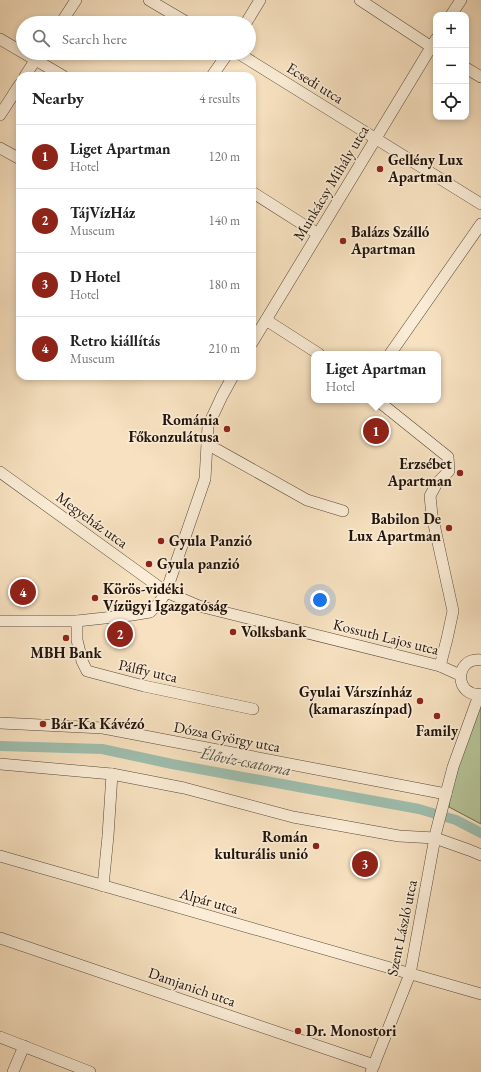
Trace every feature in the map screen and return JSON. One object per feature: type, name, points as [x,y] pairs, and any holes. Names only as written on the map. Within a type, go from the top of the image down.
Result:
[{"type":"street","points":[[66,16],[76,0]]},
{"type":"street","points":[[150,0],[176,16]]},
{"type":"street","points":[[250,16],[260,0]]},
{"type":"street","points":[[360,0],[433,44]]},
{"type":"street","points":[[453,12],[460,0]]},
{"type":"street","points":[[0,39],[16,47]]},
{"type":"street","name":"Munkácsy Mihály utca","points":[[256,336],[433,47]]},
{"type":"street","points":[[28,72],[36,60]]},
{"type":"street","points":[[42,60],[58,72]]},
{"type":"street","points":[[215,72],[223,60]]},
{"type":"street","name":"Ecsedi utca","points":[[249,60],[481,204]]},
{"type":"street","points":[[469,70],[481,76]]},
{"type":"street","points":[[0,115],[16,90]]},
{"type":"street","points":[[0,148],[16,157]]},
{"type":"street","points":[[256,195],[318,234]]},
{"type":"street","points":[[392,351],[481,224]]},
{"type":"street","points":[[266,320],[314,351]]},
{"type":"street","points":[[0,621],[77,621],[132,616],[150,612],[160,603],[166,592],[205,479],[208,426],[231,380]]},
{"type":"street","points":[[381,403],[448,457],[449,471],[437,483],[430,496],[432,515],[453,611],[440,666]]},
{"type":"street","points":[[207,444],[307,500],[343,512]]},
{"type":"street","name":"Megyeház utca","points":[[0,472],[166,592]]},
{"type":"street","name":"Kossuth Lajos utca","points":[[166,592],[199,606],[440,666],[460,675]]},
{"type":"street","name":"Pálffy utca","points":[[77,621],[77,640],[82,661],[87,671],[144,686],[253,709]]},
{"type":"street","points":[[446,796],[453,767],[478,707],[480,694],[473,694],[467,691],[463,687],[460,675],[462,670],[470,661],[481,660]]},
{"type":"street","name":"Dózsa György utca","points":[[0,723],[103,728],[446,796]]},
{"type":"street","points":[[0,764],[112,774],[184,788],[293,817],[399,836],[436,835],[481,855]]},
{"type":"street","points":[[104,886],[112,774]]},
{"type":"street","name":"Szent László utca","points":[[373,1068],[410,974],[436,835],[446,796]]},
{"type":"street","name":"Alpár utca","points":[[0,856],[481,994]]},
{"type":"street","name":"Damjanich utca","points":[[0,938],[373,1068]]},
{"type":"street","points":[[0,1037],[90,1072]]},
{"type":"street","points":[[13,1072],[24,1046]]},
{"type":"green space","points":[[481,694],[481,824],[449,807],[453,767]]},
{"type":"waterway","name":"Élővíz-csatorna","points":[[0,746],[102,749],[172,764],[419,809],[456,820],[481,833]]},
{"type":"place","name":"Gellény Lux Apartman","points":[[380,169]]},
{"type":"place","name":"Balázs Szálló Apartman","points":[[343,241]]},
{"type":"place","name":"Románia Főkonzulátusa","points":[[227,429]]},
{"type":"place","name":"Liget Apartman","points":[[376,431]]},
{"type":"place","name":"Erzsébet Apartman","points":[[460,473]]},
{"type":"place","name":"Babilon De Lux Apartman","points":[[449,528]]},
{"type":"place","name":"Gyula Panzió","points":[[161,541]]},
{"type":"place","name":"Gyula panzió","points":[[149,564]]},
{"type":"place","name":"Retro kiállítás","points":[[23,592]]},
{"type":"place","name":"Körös-vidéki Vízügyi Igazgatóság","points":[[95,598]]},
{"type":"place","name":"Volksbank","points":[[233,632]]},
{"type":"place","name":"TájVízHáz","points":[[120,634]]},
{"type":"place","name":"MBH Bank","points":[[66,638]]},
{"type":"place","name":"Gyulai Várszínház (kamaraszínpad)","points":[[420,701]]},
{"type":"place","name":"Family","points":[[437,716]]},
{"type":"place","name":"Bár-Ka Kávézó","points":[[43,724]]},
{"type":"place","name":"Román kulturális unió","points":[[316,846]]},
{"type":"place","name":"D Hotel","points":[[365,864]]},
{"type":"place","name":"Dr. Monostori","points":[[298,1031]]}]
